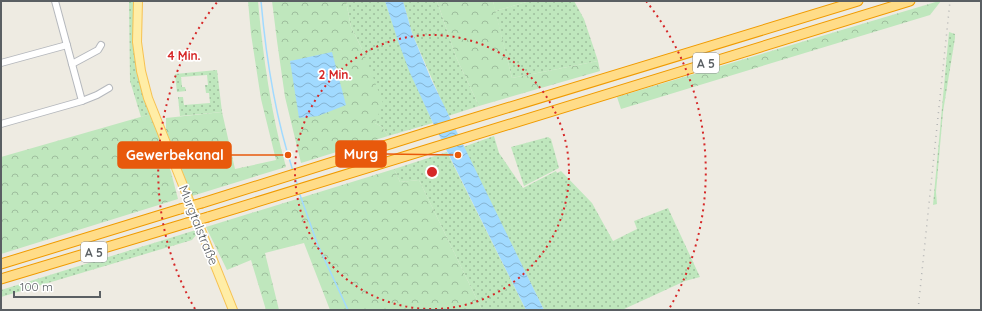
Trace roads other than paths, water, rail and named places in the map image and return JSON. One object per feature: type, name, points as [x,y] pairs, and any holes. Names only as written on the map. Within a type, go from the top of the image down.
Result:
[{"type":"highway","name":"A 5","points":[[1,264],[858,1]]},
{"type":"highway","name":"A 5","points":[[1,279],[208,217],[910,1]]},
{"type":"main road","name":"Murgtalstraße","points":[[138,1],[137,42],[148,98],[233,310]]},
{"type":"street","points":[[55,1],[82,101]]},
{"type":"street","points":[[1,63],[67,45]]},
{"type":"street","points":[[72,64],[98,50],[102,45]]},
{"type":"street","points":[[1,124],[82,101],[109,88]]},
{"type":"water","points":[[385,1],[403,1],[412,33],[431,79],[544,310],[526,310],[433,123],[410,73]]},
{"type":"water","points":[[332,52],[346,105],[318,116],[299,118],[290,61]]},
{"type":"waterway","points":[[261,1],[272,87],[281,129],[293,171]]},
{"type":"waterway","points":[[295,178],[298,186]]},
{"type":"waterway","points":[[299,192],[317,243],[348,310]]},
{"type":"railway","points":[[918,310],[950,1]]},
{"type":"place","name":"Gewerbekanal","points":[[288,155]]},
{"type":"place","name":"Murg","points":[[458,155]]}]
